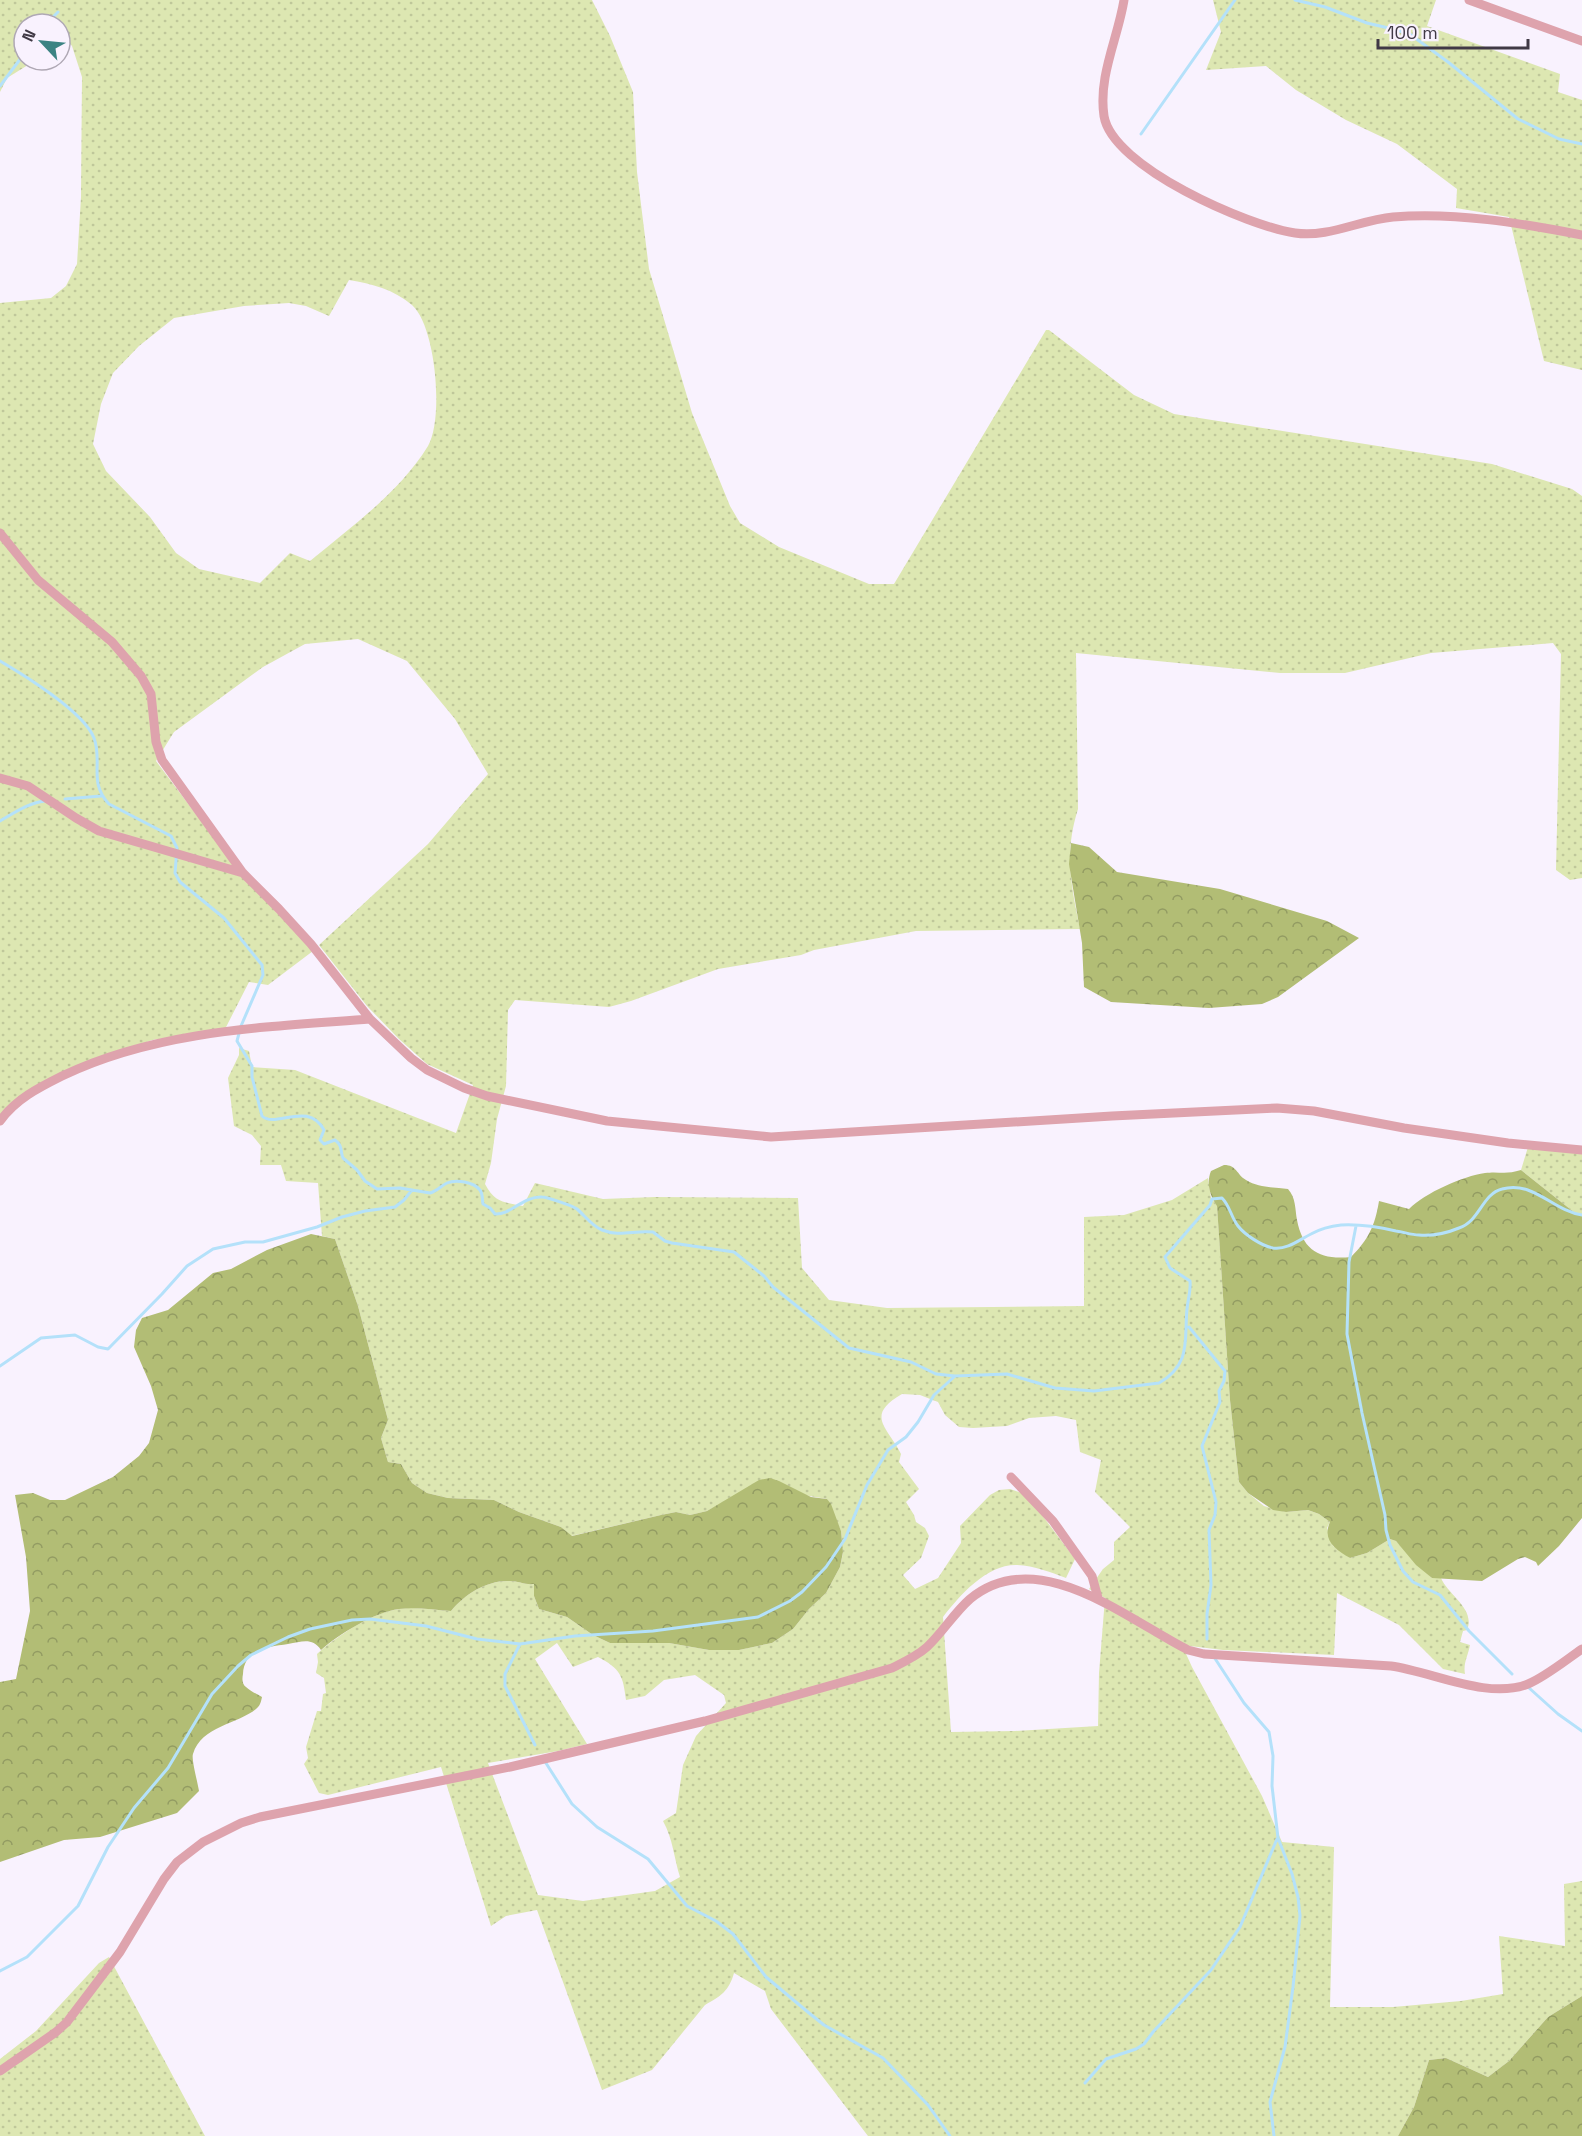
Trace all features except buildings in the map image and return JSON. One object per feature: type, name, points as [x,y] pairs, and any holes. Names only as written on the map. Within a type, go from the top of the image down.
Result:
[{"type":"street","points":[[1124,0],[1104,79],[1104,118],[1110,132],[1128,153],[1191,195],[1232,214],[1274,229],[1297,234],[1322,233],[1368,220],[1450,216],[1519,224],[1582,235]]},
{"type":"street","points":[[1469,0],[1582,41]]},
{"type":"street","points":[[0,533],[38,580],[112,642],[141,676],[151,694],[158,752],[162,760],[243,873],[311,944],[370,1019],[411,1058],[443,1079],[487,1096],[607,1121],[771,1137],[1277,1108],[1314,1111],[1386,1126],[1582,1150]]},
{"type":"street","points":[[0,778],[28,786],[99,831],[243,873]]},
{"type":"street","points":[[0,1120],[10,1107],[23,1097],[82,1066],[140,1048],[230,1030],[370,1019]]},
{"type":"street","points":[[1011,1477],[1053,1521],[1092,1576],[1098,1598]]},
{"type":"street","points":[[0,2071],[67,2022],[120,1952],[164,1879],[177,1862],[203,1842],[240,1823],[322,1804],[510,1767],[705,1721],[892,1668],[919,1654],[967,1601],[999,1582],[1025,1578],[1070,1587],[1098,1598],[1188,1650],[1204,1654],[1392,1666],[1499,1690],[1529,1684],[1582,1649]]},
{"type":"green space","points":[[0,0],[592,0],[633,92],[637,172],[649,269],[692,413],[730,506],[740,523],[779,547],[869,584],[894,584],[1046,330],[1134,395],[1174,414],[1492,464],[1572,489],[1582,496],[1582,878],[1570,880],[1556,870],[1561,654],[1553,643],[1431,653],[1345,673],[1280,673],[1076,653],[1078,809],[1071,840],[1070,869],[1080,929],[916,931],[814,950],[801,955],[718,969],[609,1007],[515,1000],[508,1010],[506,1086],[497,1119],[491,1163],[485,1184],[496,1198],[523,1206],[535,1183],[603,1199],[798,1198],[802,1268],[829,1300],[887,1308],[1084,1306],[1084,1217],[1124,1215],[1172,1200],[1208,1178],[1211,1198],[1217,1205],[1230,1400],[1239,1482],[1264,1506],[1286,1512],[1308,1510],[1319,1514],[1330,1522],[1327,1528],[1333,1546],[1350,1558],[1367,1553],[1390,1539],[1396,1541],[1432,1578],[1441,1578],[1465,1609],[1469,1622],[1460,1642],[1470,1645],[1465,1663],[1465,1674],[1443,1669],[1399,1625],[1337,1593],[1334,1655],[1223,1650],[1182,1645],[1262,1796],[1282,1842],[1334,1847],[1330,2007],[1393,2007],[1461,2001],[1503,1994],[1499,1936],[1565,1946],[1564,1884],[1582,1881],[1582,1996],[1548,2017],[1509,2061],[1488,2077],[1446,2058],[1429,2060],[1414,2107],[1398,2136],[868,2136],[771,2009],[765,1991],[734,1973],[727,1989],[705,2005],[652,2070],[602,2090],[537,1910],[506,1916],[491,1926],[441,1767],[328,1795],[319,1793],[304,1764],[308,1758],[306,1747],[317,1711],[321,1711],[323,1694],[326,1693],[324,1678],[316,1673],[317,1654],[344,1633],[366,1620],[388,1611],[405,1608],[451,1611],[477,1589],[501,1581],[513,1581],[534,1584],[534,1596],[539,1609],[567,1617],[593,1635],[610,1643],[669,1643],[709,1650],[739,1650],[772,1643],[793,1629],[826,1593],[840,1567],[843,1553],[841,1531],[827,1499],[804,1495],[731,1498],[707,1511],[690,1515],[676,1512],[571,1536],[561,1527],[494,1500],[448,1498],[427,1493],[412,1483],[401,1464],[388,1462],[381,1438],[388,1420],[358,1306],[335,1239],[322,1236],[318,1183],[286,1181],[281,1165],[260,1165],[261,1146],[252,1135],[234,1126],[228,1078],[239,1055],[239,1048],[249,1051],[252,1067],[295,1070],[456,1133],[473,1085],[427,1064],[399,1039],[367,1006],[319,945],[428,844],[488,774],[455,719],[407,661],[358,639],[305,644],[263,667],[174,732],[156,761],[192,809],[313,951],[268,985],[249,982],[222,1035],[193,1034],[152,1040],[67,1073],[7,1112],[0,1124],[0,303],[51,298],[66,286],[77,264],[81,197],[82,77],[72,46],[72,12],[12,12],[12,72],[17,72],[7,78],[0,92]],"holes":[[[349,280],[390,291],[412,305],[427,332],[432,352],[436,395],[436,416],[428,446],[389,494],[310,561],[290,553],[260,583],[199,569],[176,553],[150,517],[106,471],[93,444],[101,404],[113,373],[139,346],[174,318],[244,306],[289,303],[306,306],[329,316]],[[902,1394],[920,1395],[938,1402],[945,1415],[959,1427],[1007,1426],[1029,1418],[1056,1416],[1076,1420],[1080,1452],[1101,1460],[1095,1492],[1130,1527],[1114,1542],[1114,1560],[1103,1569],[1089,1589],[1105,1598],[1099,1673],[1098,1726],[951,1732],[943,1617],[975,1582],[995,1570],[1017,1565],[1066,1578],[1075,1559],[1027,1495],[1010,1489],[999,1490],[990,1495],[960,1526],[961,1543],[938,1578],[915,1589],[903,1575],[921,1558],[929,1536],[925,1528],[916,1522],[906,1502],[919,1489],[899,1462],[901,1454],[882,1422],[884,1409]],[[557,1643],[573,1667],[598,1657],[612,1665],[620,1674],[626,1700],[645,1696],[664,1680],[695,1675],[724,1695],[726,1703],[696,1736],[683,1765],[676,1813],[663,1821],[680,1877],[655,1891],[583,1901],[538,1895],[488,1763],[587,1744],[535,1659]]]},
{"type":"green space","points":[[1213,0],[1436,0],[1427,26],[1560,74],[1558,92],[1582,100],[1582,370],[1544,361],[1509,217],[1456,208],[1457,189],[1397,144],[1346,120],[1296,90],[1266,66],[1206,70],[1221,32]]},
{"type":"green space","points":[[1071,843],[1089,847],[1117,872],[1220,889],[1327,921],[1359,938],[1278,997],[1262,1004],[1209,1008],[1111,1002],[1084,987],[1082,943],[1069,864]]},
{"type":"green space","points":[[1528,1147],[1582,1152],[1582,1215],[1575,1213],[1521,1170]]},
{"type":"green space","points":[[1224,1165],[1232,1166],[1251,1183],[1288,1189],[1294,1200],[1297,1220],[1304,1239],[1315,1251],[1330,1257],[1351,1257],[1357,1251],[1370,1232],[1379,1201],[1409,1209],[1445,1186],[1485,1173],[1521,1170],[1575,1213],[1582,1215],[1582,1518],[1559,1546],[1538,1566],[1536,1562],[1525,1557],[1482,1581],[1432,1578],[1416,1565],[1396,1541],[1390,1539],[1367,1553],[1350,1558],[1331,1544],[1328,1534],[1330,1522],[1319,1514],[1308,1510],[1286,1512],[1273,1510],[1248,1493],[1239,1482],[1230,1400],[1217,1206],[1209,1185],[1211,1171]]},
{"type":"green space","points":[[311,1234],[335,1239],[358,1306],[388,1420],[381,1438],[388,1462],[401,1464],[412,1483],[427,1493],[448,1498],[494,1500],[561,1527],[572,1536],[676,1512],[690,1515],[707,1511],[759,1480],[770,1478],[811,1497],[827,1499],[831,1504],[841,1531],[843,1552],[840,1567],[826,1593],[793,1629],[772,1643],[739,1650],[709,1650],[669,1643],[610,1643],[593,1635],[567,1617],[539,1609],[534,1596],[534,1584],[510,1581],[501,1581],[477,1589],[451,1611],[405,1608],[379,1614],[337,1637],[321,1650],[314,1643],[306,1641],[265,1648],[252,1654],[248,1659],[242,1678],[249,1690],[262,1697],[259,1705],[248,1714],[212,1731],[197,1745],[193,1756],[199,1791],[177,1813],[100,1837],[64,1840],[0,1862],[0,1682],[16,1679],[30,1611],[26,1557],[15,1495],[33,1493],[50,1500],[65,1500],[113,1477],[139,1456],[149,1443],[158,1410],[151,1386],[134,1347],[136,1330],[142,1318],[168,1310],[213,1273],[231,1269],[267,1250]]},
{"type":"green space","points":[[109,1957],[205,2136],[0,2136],[0,2059],[36,2031],[99,1963]]},
{"type":"green space","points":[[1582,1996],[1582,2136],[1398,2136],[1414,2107],[1429,2060],[1446,2058],[1488,2077],[1509,2061],[1548,2017]]},
{"type":"waterway","points":[[1141,134],[1235,0]]},
{"type":"waterway","points":[[1295,0],[1325,7],[1367,23],[1411,35],[1518,119],[1559,139],[1582,144]]},
{"type":"waterway","points":[[0,86],[12,70]]},
{"type":"waterway","points":[[0,661],[52,695],[88,728],[96,747],[97,780],[103,796],[109,804],[171,836],[177,848],[175,873],[180,882],[224,918],[262,965],[263,975],[237,1041],[252,1066],[252,1077],[262,1116],[268,1119],[301,1116],[317,1121],[324,1130],[320,1140],[324,1144],[335,1140],[338,1142],[343,1158],[357,1170],[365,1181],[377,1189],[400,1188],[430,1193],[447,1183],[465,1182],[480,1190],[483,1204],[495,1214],[506,1212],[535,1197],[549,1198],[577,1209],[595,1226],[608,1232],[653,1232],[672,1243],[734,1252],[764,1276],[773,1287],[849,1348],[911,1362],[936,1374],[955,1376],[1007,1374],[1055,1388],[1094,1391],[1159,1383],[1177,1368],[1182,1359],[1186,1341],[1190,1281],[1170,1268],[1165,1257],[1210,1205],[1212,1199],[1222,1198],[1241,1229],[1259,1243],[1273,1248],[1288,1246],[1318,1231],[1341,1225],[1369,1226],[1416,1235],[1444,1233],[1466,1225],[1495,1192],[1513,1187],[1533,1192],[1562,1208],[1582,1215]]},
{"type":"waterway","points":[[65,799],[101,796]]},
{"type":"waterway","points":[[0,821],[27,806],[45,801]]},
{"type":"waterway","points":[[0,1366],[41,1338],[75,1335],[98,1347],[108,1349],[187,1266],[213,1249],[245,1242],[263,1242],[317,1227],[342,1217],[395,1207],[412,1190]]},
{"type":"waterway","points":[[1356,1226],[1349,1262],[1347,1334],[1390,1545],[1403,1571],[1413,1582],[1440,1595],[1469,1631],[1512,1674]]},
{"type":"waterway","points":[[1189,1327],[1225,1371],[1224,1381],[1219,1391],[1220,1402],[1202,1446],[1216,1502],[1215,1515],[1209,1530],[1211,1585],[1207,1614],[1207,1639]]},
{"type":"waterway","points":[[0,1971],[27,1957],[78,1906],[108,1847],[134,1808],[168,1768],[212,1694],[251,1655],[310,1629],[352,1620],[370,1619],[426,1626],[477,1639],[520,1644],[575,1636],[653,1631],[758,1617],[790,1601],[826,1567],[845,1539],[867,1485],[888,1450],[906,1437],[934,1395],[954,1377]]},
{"type":"waterway","points":[[520,1644],[505,1674],[505,1686],[535,1745]]},
{"type":"waterway","points":[[1214,1657],[1244,1703],[1269,1732],[1273,1756],[1272,1786],[1278,1838],[1298,1897],[1300,1916],[1285,2047],[1270,2102],[1274,2136]]},
{"type":"waterway","points":[[1528,1687],[1558,1714],[1582,1731]]},
{"type":"waterway","points":[[544,1760],[572,1804],[597,1827],[648,1859],[687,1906],[716,1921],[733,1934],[766,1977],[809,2013],[824,2025],[883,2058],[928,2105],[950,2136]]},
{"type":"waterway","points":[[1085,2083],[1106,2059],[1144,2044],[1211,1970],[1240,1927],[1277,1839]]}]
